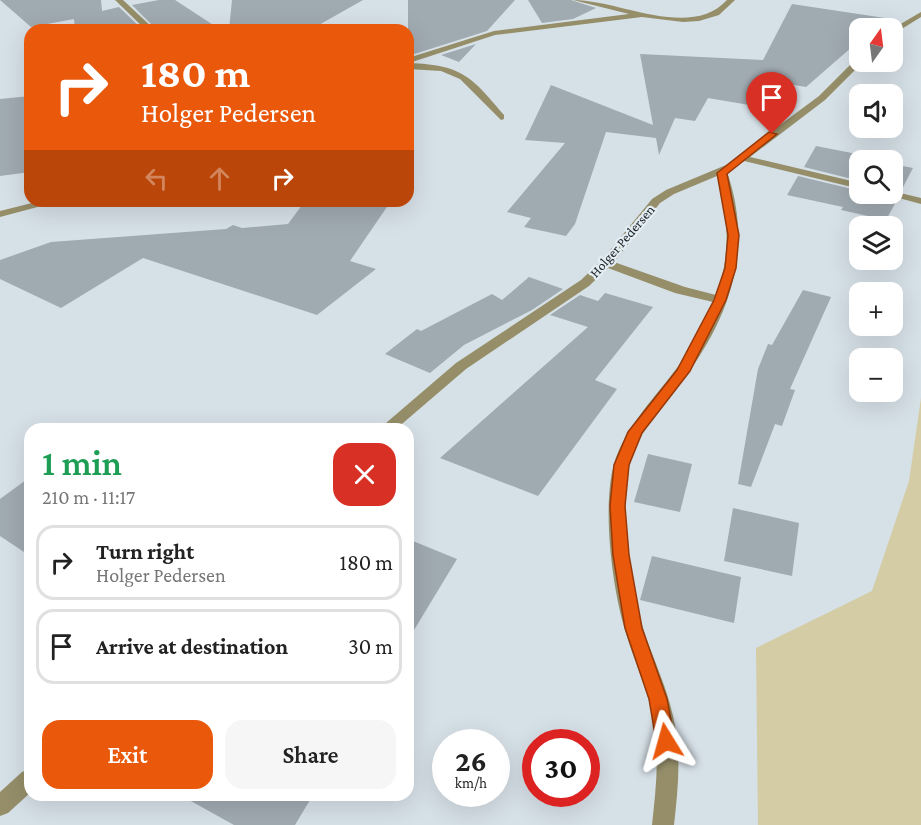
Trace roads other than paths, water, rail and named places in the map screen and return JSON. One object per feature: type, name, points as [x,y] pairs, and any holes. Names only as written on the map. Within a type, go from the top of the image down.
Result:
[{"type":"street","points":[[119,0],[145,24]]},
{"type":"street","points":[[577,0],[674,19],[708,17],[719,12],[731,0]]},
{"type":"street","points":[[414,61],[494,33],[646,14]]},
{"type":"street","points":[[903,26],[921,14]]},
{"type":"street","points":[[414,64],[439,68],[465,76],[501,117]]},
{"type":"street","name":"Holger Pedersen","points":[[394,423],[461,366],[557,303],[606,263],[656,201],[670,192],[722,173],[822,98],[849,71]]},
{"type":"street","points":[[742,158],[849,183]]},
{"type":"street","points":[[663,825],[668,764],[664,718],[633,628],[621,555],[618,506],[622,465],[635,432],[683,371],[720,300],[730,268],[734,235],[722,173]]},
{"type":"street","points":[[903,197],[921,201]]},
{"type":"street","points":[[0,214],[29,207]]},
{"type":"street","points":[[606,263],[680,290],[720,300]]},
{"type":"street","points":[[0,806],[24,784]]}]
